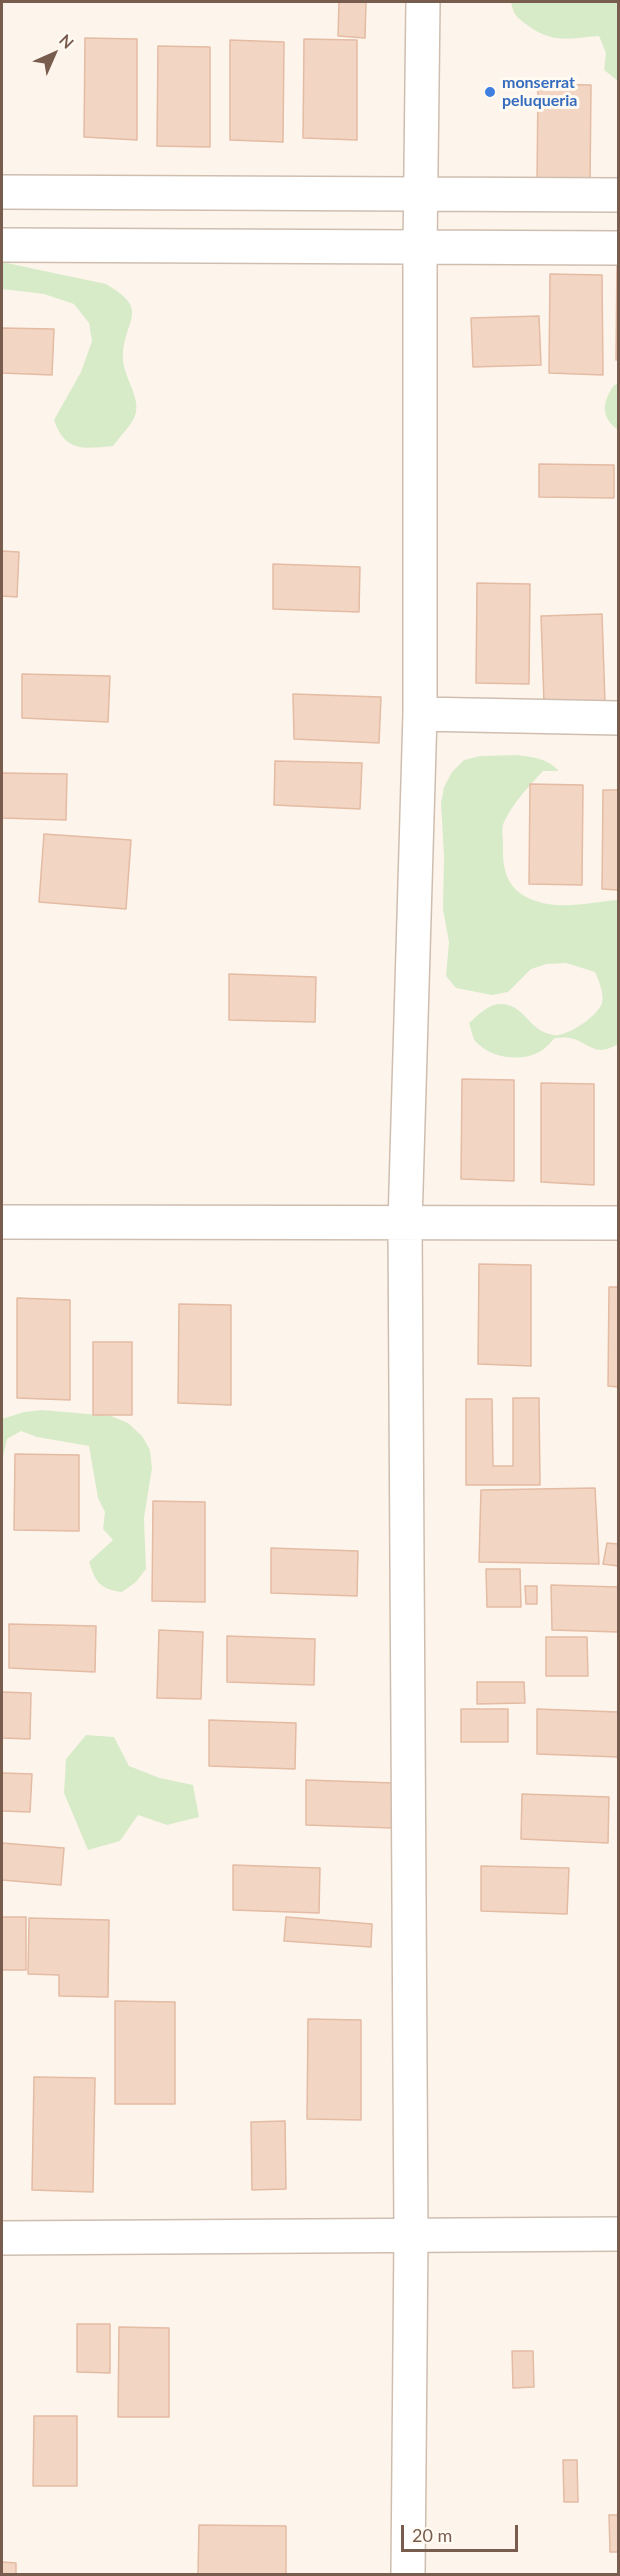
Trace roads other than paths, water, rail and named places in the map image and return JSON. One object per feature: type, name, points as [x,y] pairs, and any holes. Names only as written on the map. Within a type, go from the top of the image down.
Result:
[{"type":"street","points":[[408,2574],[411,2235],[405,1223],[420,714],[420,248],[423,2]]},
{"type":"street","points":[[2,192],[618,195]]},
{"type":"street","points":[[2,245],[618,248]]},
{"type":"street","points":[[420,714],[618,718]]},
{"type":"street","points":[[2,1222],[618,1223]]},
{"type":"street","points":[[2,2238],[618,2234]]},
{"type":"place","name":"monserrat peluqueria","points":[[490,92]]}]
